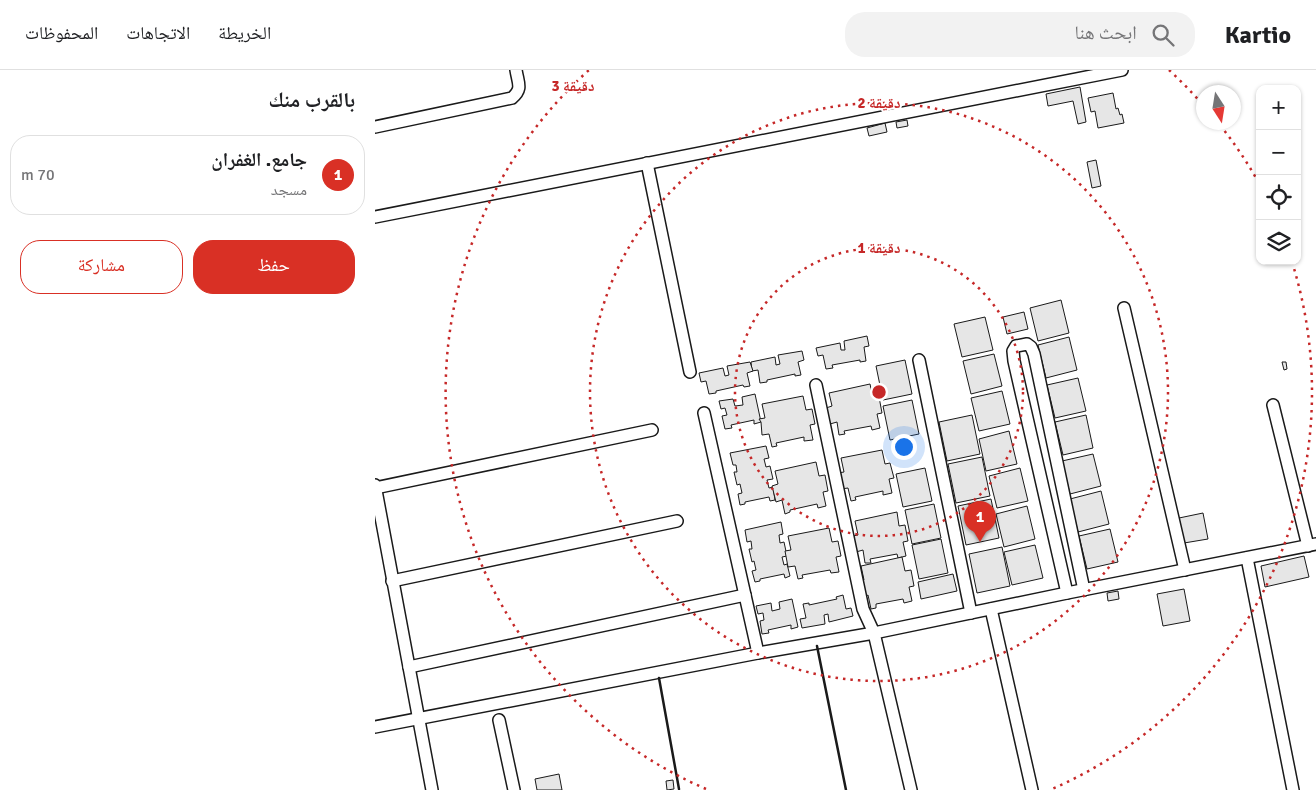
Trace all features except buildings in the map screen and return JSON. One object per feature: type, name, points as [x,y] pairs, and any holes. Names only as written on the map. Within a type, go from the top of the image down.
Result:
[{"type":"street","points":[[375,127],[511,98],[517,94],[519,89],[516,70]]},
{"type":"street","points":[[375,216],[1122,70]]},
{"type":"street","points":[[647,163],[689,372]]},
{"type":"street","points":[[1124,308],[1185,570]]},
{"type":"street","points":[[1067,593],[1014,361],[1013,350],[1016,346],[1027,344],[1031,347],[1034,354],[1084,590]]},
{"type":"street","points":[[919,360],[971,613]]},
{"type":"street","points":[[816,385],[863,609],[874,633],[911,790]]},
{"type":"street","points":[[375,727],[758,652],[874,633],[1312,545],[1273,405]]},
{"type":"street","points":[[704,413],[758,652]]},
{"type":"street","points":[[432,790],[375,486],[652,430]]},
{"type":"street","points":[[392,581],[677,521]]},
{"type":"street","points":[[1247,558],[1293,790]]},
{"type":"street","points":[[409,667],[745,595]]},
{"type":"street","points":[[991,609],[1032,790]]},
{"type":"street","points":[[499,720],[514,790]]},
{"type":"wall","points":[[817,646],[846,790]]},
{"type":"wall","points":[[659,678],[679,789]]},
{"type":"place","name":"جامع. الغفران","points":[[980,542]]}]
